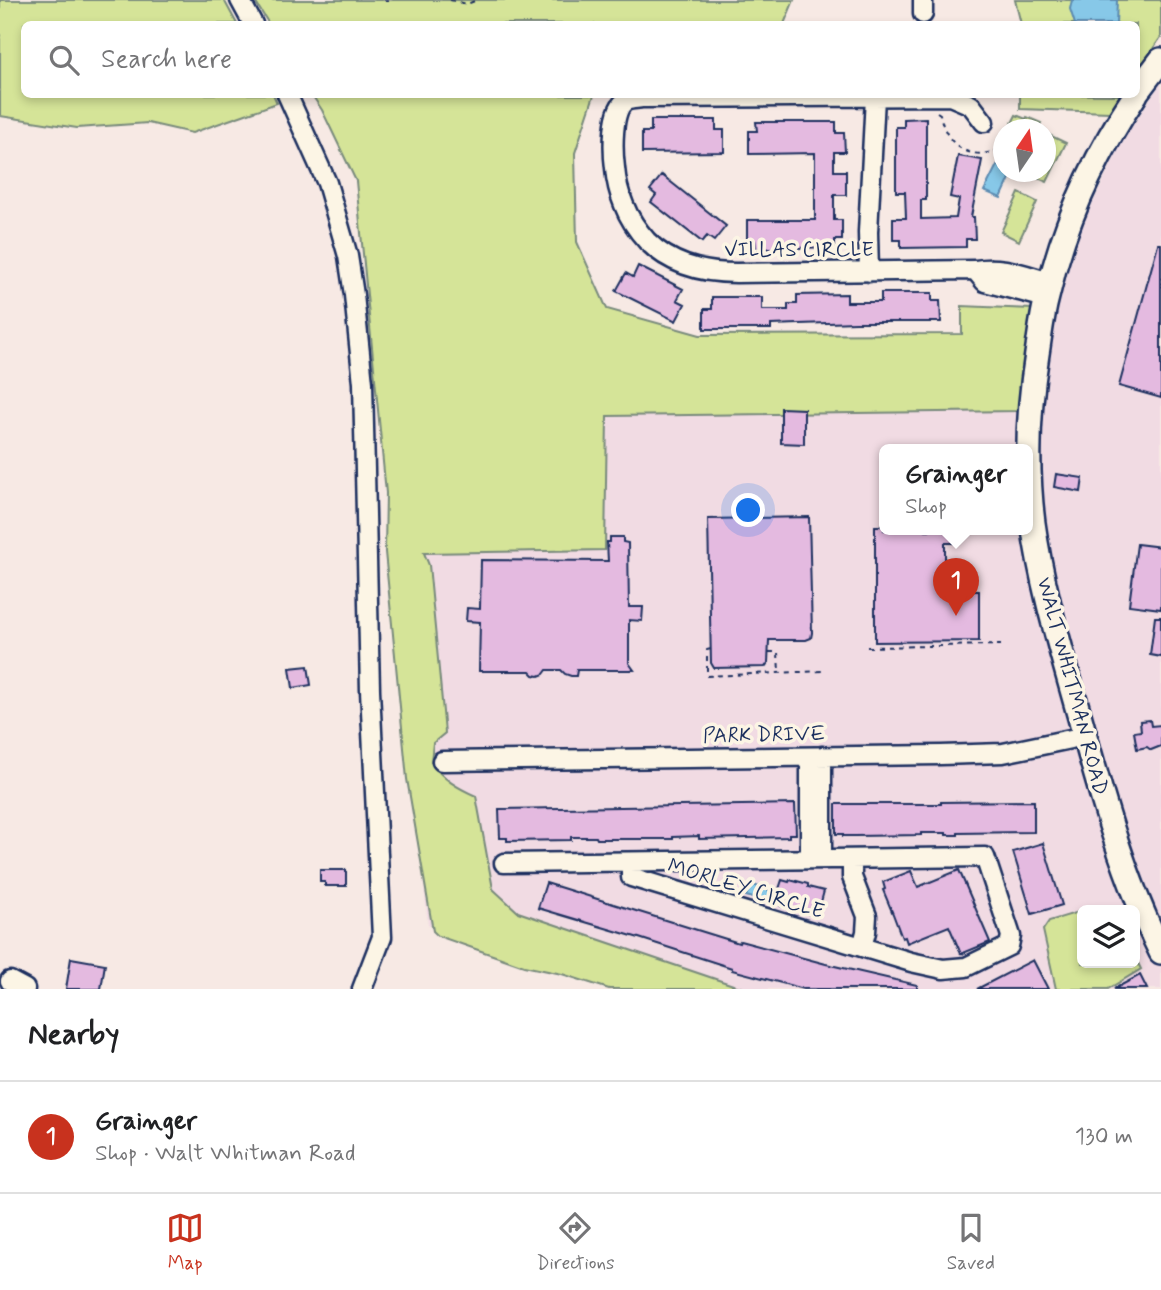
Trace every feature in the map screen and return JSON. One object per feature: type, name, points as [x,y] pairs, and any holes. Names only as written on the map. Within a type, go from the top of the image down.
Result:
[{"type":"main road","name":"WALT WHITMAN ROAD","points":[[1140,89],[1161,60]]},
{"type":"main road","name":"WALT WHITMAN ROAD","points":[[1029,444],[1030,406],[1048,290],[1060,249],[1084,187],[1134,98]]},
{"type":"main road","name":"WALT WHITMAN ROAD","points":[[1033,521],[1041,574],[1085,736],[1126,874],[1161,952]]},
{"type":"street","points":[[240,0],[251,21]]},
{"type":"street","points":[[289,98],[327,183],[348,256],[363,383],[370,676],[382,937],[362,989]]},
{"type":"street","name":"VILLAS CIRCLE","points":[[758,98],[642,99],[625,101],[618,108],[615,120],[614,167],[624,205],[634,225],[648,242],[663,253],[681,264],[716,273],[1001,268],[1048,290]]},
{"type":"street","points":[[869,272],[868,232],[875,98]]},
{"type":"street","name":"VILLAS CIRCLE","points":[[888,98],[928,101]]},
{"type":"street","name":"VILLAS CIRCLE","points":[[955,98],[971,105],[984,122]]},
{"type":"street","name":"PARK DRIVE","points":[[442,761],[1003,753],[1085,736]]},
{"type":"street","points":[[816,757],[816,859]]},
{"type":"street","name":"MORLEY CIRCLE","points":[[503,863],[985,857],[1011,936],[1009,946],[966,967],[943,969],[911,962],[631,877],[631,862]]},
{"type":"street","name":"MORLEY CIRCLE","points":[[852,859],[852,877],[867,916],[862,947]]},
{"type":"path","points":[[450,0],[467,4],[477,0]]},
{"type":"path","points":[[928,101],[940,114],[942,128],[950,140],[961,149],[974,154],[993,151]]},
{"type":"path","points":[[867,647],[1001,645]]},
{"type":"path","points":[[711,649],[707,650],[707,676],[822,671]]},
{"type":"path","points":[[769,652],[779,652],[779,674]]},
{"type":"shaded area","points":[[1161,82],[1161,989],[623,989],[428,925],[389,555],[606,416],[1042,412],[1054,322],[1086,217],[1122,142]]},
{"type":"green space","points":[[0,0],[224,0],[235,21],[21,21],[21,98],[275,98],[277,103],[192,133],[148,123],[77,128],[0,116]]},
{"type":"green space","points":[[254,0],[794,0],[785,21],[267,21]]},
{"type":"green space","points":[[1015,0],[1161,0],[1161,37],[1140,68],[1140,21],[1020,21]]},
{"type":"green space","points":[[314,98],[593,98],[575,153],[577,242],[607,309],[700,335],[962,334],[962,306],[1033,309],[1019,411],[607,416],[605,550],[424,553],[429,565],[445,733],[433,743],[431,762],[451,782],[476,796],[493,889],[518,912],[745,989],[609,989],[562,974],[524,966],[438,936],[433,931],[407,779],[385,552],[386,493],[356,181]]},
{"type":"green space","points":[[1020,98],[1119,98],[1110,112],[1020,109]]},
{"type":"green space","points":[[1056,138],[1066,143],[1056,164]]},
{"type":"green space","points":[[1019,193],[1037,202],[1019,241],[1001,232]]},
{"type":"green space","points":[[1077,913],[1077,968],[1141,969],[1108,989],[1056,989],[1043,930],[1049,921]]},
{"type":"water","points":[[1072,0],[1117,0],[1116,21],[1074,21],[1070,9]]},
{"type":"water","points":[[993,173],[993,182],[1008,182],[1001,198],[984,191]]},
{"type":"water","points":[[750,884],[772,891],[768,902],[746,896]]},
{"type":"building","points":[[926,118],[926,200],[921,200],[921,219],[956,218],[959,199],[950,197],[958,156],[982,160],[971,217],[974,217],[975,239],[966,239],[966,247],[901,248],[901,240],[893,240],[893,218],[906,218],[905,192],[896,192],[896,127],[904,127],[904,119]]},
{"type":"building","points":[[651,120],[716,120],[716,130],[724,130],[724,152],[642,153],[642,132],[651,132]]},
{"type":"building","points":[[756,122],[836,122],[836,133],[844,133],[845,152],[834,152],[834,171],[846,171],[846,195],[834,195],[834,220],[842,220],[842,240],[835,240],[835,247],[756,249],[755,241],[747,241],[747,220],[815,220],[815,153],[749,154],[749,131],[757,131]]},
{"type":"building","points":[[662,175],[726,226],[714,241],[707,236],[702,242],[651,202],[656,195],[650,190]]},
{"type":"building","points":[[1158,244],[1161,244],[1161,398],[1119,386]]},
{"type":"building","points":[[638,266],[683,289],[677,300],[685,304],[676,321],[616,291],[626,273],[633,277]]},
{"type":"building","points":[[881,293],[932,293],[932,301],[940,301],[941,322],[856,322],[771,325],[771,329],[704,329],[704,309],[712,309],[712,297],[762,297],[762,310],[788,310],[788,304],[797,304],[797,295],[847,294],[847,302],[881,302]]},
{"type":"building","points":[[781,408],[804,409],[804,444],[781,443]]},
{"type":"building","points":[[1056,474],[1083,478],[1081,492],[1054,487]]},
{"type":"building","points":[[809,517],[811,638],[769,640],[768,663],[765,667],[714,668],[711,663],[708,519]]},
{"type":"building","points":[[875,526],[879,526],[879,535],[959,535],[959,543],[945,543],[945,591],[979,591],[979,641],[875,642]]},
{"type":"building","points":[[610,537],[623,537],[623,542],[628,543],[629,607],[643,607],[642,621],[629,620],[629,663],[634,670],[577,670],[576,676],[565,674],[561,670],[547,670],[539,676],[530,671],[479,671],[480,622],[466,621],[467,608],[480,609],[481,560],[608,561],[607,542],[610,542]]},
{"type":"building","points":[[1137,544],[1161,547],[1161,609],[1129,605]]},
{"type":"building","points":[[1155,617],[1161,617],[1161,657],[1150,655]]},
{"type":"building","points":[[308,666],[311,685],[293,688],[290,668]]},
{"type":"building","points":[[1150,720],[1151,726],[1161,725],[1161,746],[1151,750],[1147,747],[1137,749],[1134,732],[1141,731],[1140,721]]},
{"type":"building","points":[[1034,801],[1034,832],[958,835],[836,834],[836,804]]},
{"type":"building","points":[[795,804],[796,834],[789,834],[789,837],[571,837],[571,840],[507,841],[507,838],[500,838],[499,809]]},
{"type":"building","points":[[1043,843],[1062,905],[1032,914],[1013,852]]},
{"type":"building","points":[[320,870],[346,870],[346,886],[325,886],[325,882],[320,882]]},
{"type":"building","points":[[959,870],[990,942],[961,954],[949,926],[907,943],[905,937],[902,938],[883,890],[883,882],[911,871],[918,887]]},
{"type":"building","points":[[782,880],[797,881],[824,891],[818,913],[811,910],[810,914],[781,906],[782,903],[775,901]]},
{"type":"building","points":[[546,883],[739,943],[740,941],[917,985],[917,989],[804,989],[732,970],[639,938],[538,908]]},
{"type":"building","points":[[71,958],[105,964],[101,989],[66,989]]},
{"type":"building","points":[[1033,960],[1048,989],[977,989]]},
{"type":"building","points":[[1140,975],[1147,989],[1114,989]]},
{"type":"place","name":"Grainger","points":[[956,616]]}]
